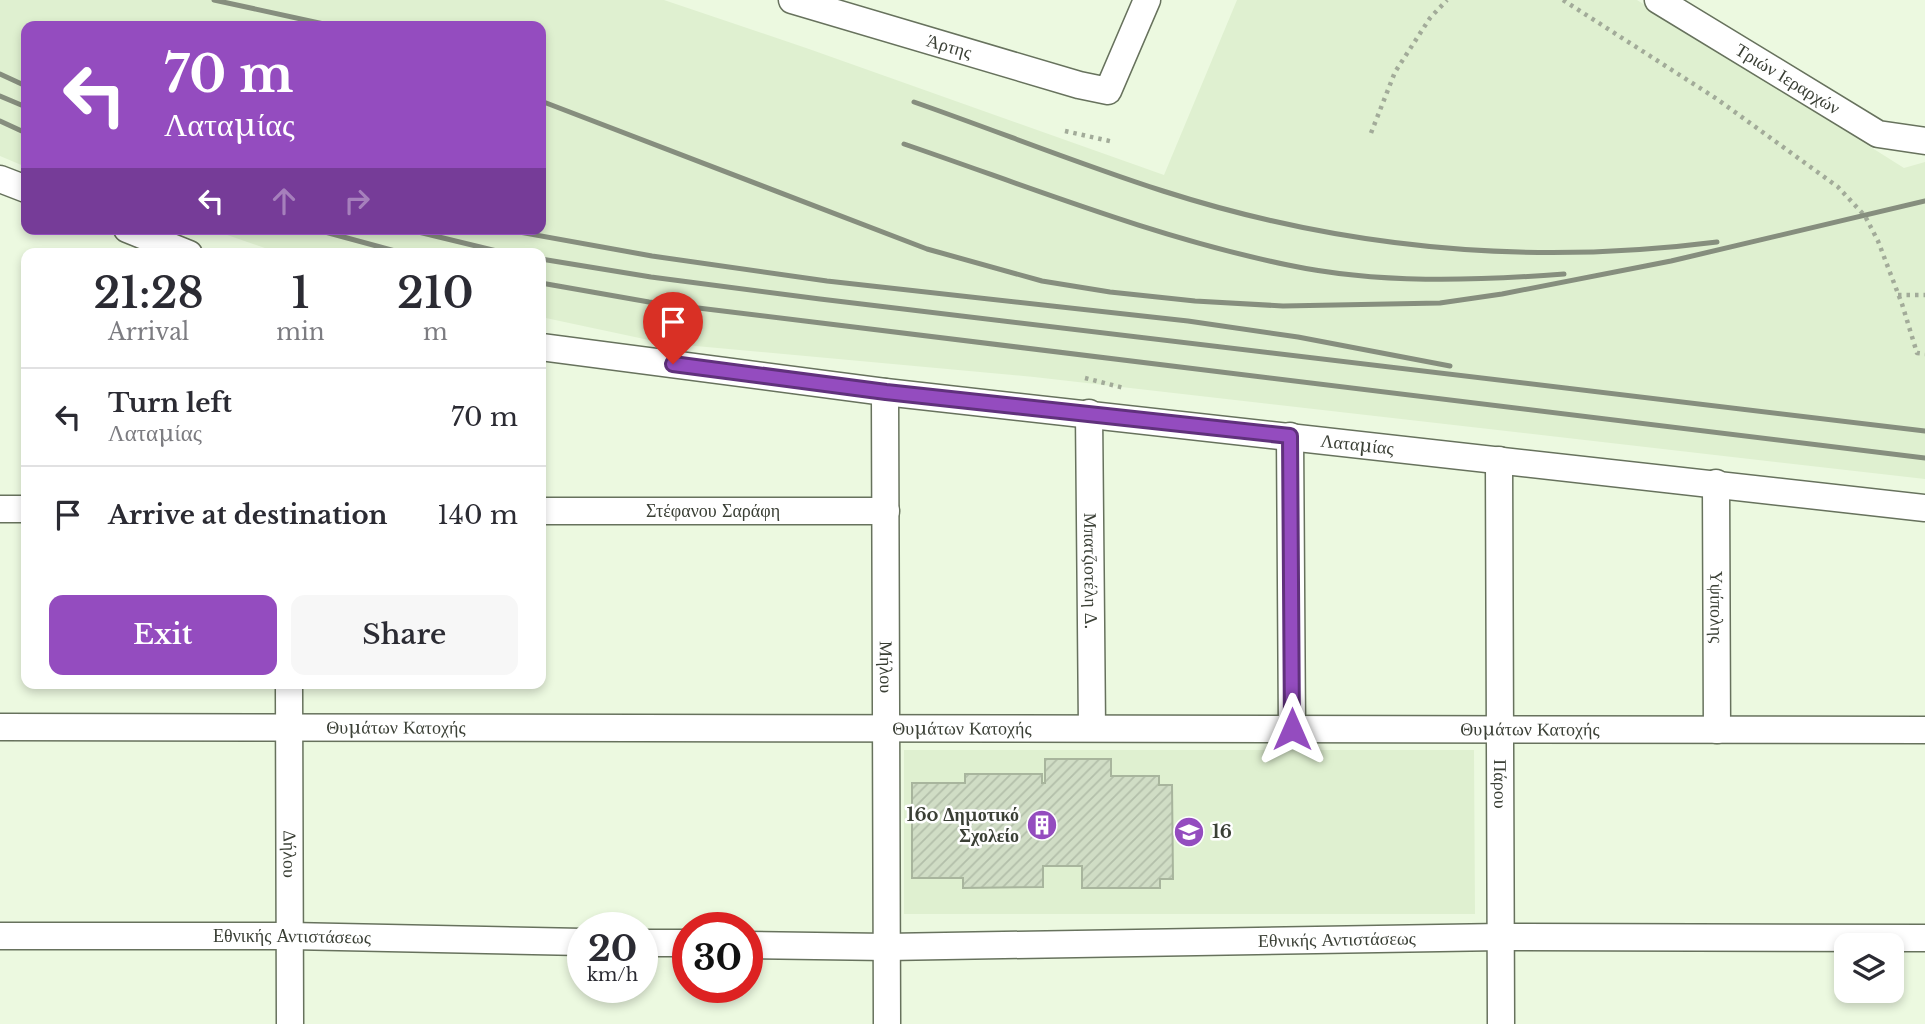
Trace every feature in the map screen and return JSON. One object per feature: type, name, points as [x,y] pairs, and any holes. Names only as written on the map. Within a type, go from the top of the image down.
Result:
[{"type":"street","name":"Άρτης","points":[[792,0],[1079,85],[1108,91],[1147,0]]},
{"type":"street","name":"Τριών Ιεραρχών","points":[[1668,2],[1878,134],[1925,141]]},
{"type":"street","points":[[0,179],[21,188]]},
{"type":"street","points":[[142,235],[174,248]]},
{"type":"street","name":"Λαταμίας","points":[[546,348],[886,392],[1925,508]]},
{"type":"street","name":"Μήλου","points":[[886,392],[887,1024]]},
{"type":"street","name":"Μπατζιοτέλη Δ.","points":[[1089,414],[1092,729]]},
{"type":"street","points":[[1290,436],[1292,729]]},
{"type":"street","name":"Πάρου","points":[[1499,460],[1501,1024]]},
{"type":"street","name":"Υψίπολης","points":[[1716,483],[1717,730]]},
{"type":"street","points":[[0,509],[21,509]]},
{"type":"street","name":"Στέφανου Σαράφη","points":[[546,511],[886,511]]},
{"type":"street","name":"Δήλου","points":[[289,689],[290,1024]]},
{"type":"street","name":"Θυμάτων Κατοχής","points":[[0,727],[1925,730]]},
{"type":"street","name":"Εθνικής Αντιστάσεως","points":[[0,936],[290,936],[567,942]]},
{"type":"street","name":"Εθνικής Αντιστάσεως","points":[[763,945],[887,947],[1501,937],[1925,938]]},
{"type":"path","points":[[1371,133],[1395,72],[1430,18],[1447,0]]},
{"type":"path","points":[[1563,0],[1717,99],[1838,187],[1865,216],[1898,295],[1917,353],[1925,354]]},
{"type":"path","points":[[1065,131],[1114,142]]},
{"type":"path","points":[[1898,295],[1925,295]]},
{"type":"shaded area","points":[[0,0],[664,0],[1164,175],[1237,0],[1637,0],[1904,168],[1925,162],[1925,479],[1034,377],[663,343],[546,318],[546,248],[265,248],[227,235],[546,235],[546,21],[21,21],[21,165],[0,156]]},
{"type":"shaded area","name":"16","points":[[904,750],[1474,750],[1475,914],[904,914]]},
{"type":"building","name":"16o Δημοτικό Σχολείο","points":[[1045,759],[1111,759],[1111,776],[1159,776],[1159,785],[1172,785],[1173,879],[1160,879],[1160,888],[1082,888],[1082,866],[1043,866],[1043,887],[963,888],[963,878],[912,878],[912,783],[965,783],[965,774],[1042,774],[1042,783],[1045,783]]},
{"type":"railway","points":[[214,0],[310,21]]},
{"type":"railway","points":[[0,74],[21,84]]},
{"type":"railway","points":[[0,96],[21,105]]},
{"type":"railway","points":[[914,102],[1163,191],[1299,227],[1368,239],[1507,252],[1647,249],[1717,242]]},
{"type":"railway","points":[[546,103],[927,249],[1042,281],[1195,301],[1283,306],[1440,303],[1502,294],[1671,261],[1925,201]]},
{"type":"railway","points":[[0,121],[21,131]]},
{"type":"railway","points":[[904,144],[1142,226],[1190,241],[1288,265],[1391,278],[1495,278],[1564,274]]},
{"type":"railway","points":[[336,235],[384,248]]},
{"type":"railway","points":[[431,235],[484,248]]},
{"type":"railway","points":[[535,235],[652,256],[827,281],[1188,321],[1298,337],[1450,366]]},
{"type":"railway","points":[[546,260],[651,277],[820,299],[1925,431]]},
{"type":"railway","points":[[546,284],[649,302],[1925,458]]},
{"type":"place","name":"16o Δημοτικό Σχολείο","points":[[1042,825]]},
{"type":"place","name":"16","points":[[1189,832]]},
{"type":"route","points":[[673,364],[886,392],[1290,436],[1292,729]]}]
